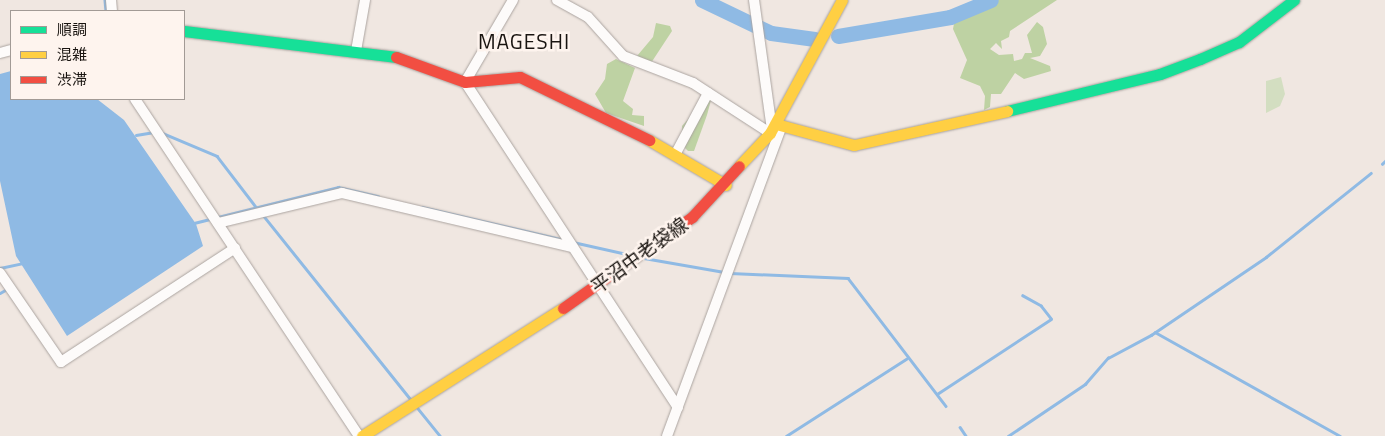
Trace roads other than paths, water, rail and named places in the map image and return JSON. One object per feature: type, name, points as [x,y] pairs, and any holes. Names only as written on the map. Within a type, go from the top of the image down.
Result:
[{"type":"street","points":[[356,51],[365,0]]},
{"type":"street","points":[[465,82],[513,0]]},
{"type":"street","points":[[557,0],[588,17],[623,56],[679,76],[775,128],[854,145],[1160,74],[1239,42],[1294,0]]},
{"type":"street","points":[[667,436],[775,128],[754,0]]},
{"type":"street","name":"平沼中老袋線","points":[[361,436],[598,286],[692,217],[726,185],[775,128],[842,0]]},
{"type":"street","points":[[185,31],[390,55],[465,82],[520,77],[676,153],[726,185]]},
{"type":"street","points":[[465,82],[678,407]]},
{"type":"street","points":[[676,153],[708,93]]},
{"type":"street","points":[[136,100],[361,436]]},
{"type":"street","points":[[218,222],[342,193],[572,247]]},
{"type":"street","points":[[0,273],[61,362],[235,248]]},
{"type":"water","points":[[10,71],[10,100],[98,100],[124,120],[196,224],[203,246],[67,336],[16,256],[0,181],[0,74]]},
{"type":"waterway","points":[[105,0],[106,10]]},
{"type":"waterway","points":[[702,0],[771,33],[815,39]]},
{"type":"waterway","points":[[838,36],[950,17],[991,0]]},
{"type":"waterway","points":[[136,135],[154,132]]},
{"type":"waterway","points":[[160,132],[217,156],[259,211]]},
{"type":"waterway","points":[[1382,164],[1385,161]]},
{"type":"waterway","points":[[1008,436],[1085,384],[1108,358],[1151,335],[1266,257],[1371,173]]},
{"type":"waterway","points":[[218,217],[338,187],[378,196]]},
{"type":"waterway","points":[[422,207],[565,240]]},
{"type":"waterway","points":[[263,215],[411,400]]},
{"type":"waterway","points":[[194,223],[210,219]]},
{"type":"waterway","points":[[573,242],[631,255]]},
{"type":"waterway","points":[[644,258],[724,272]]},
{"type":"waterway","points":[[0,268],[23,263]]},
{"type":"waterway","points":[[730,273],[848,278],[946,406]]},
{"type":"waterway","points":[[0,293],[7,289]]},
{"type":"waterway","points":[[937,394],[1051,319],[1041,306],[1023,296]]},
{"type":"waterway","points":[[1155,332],[1340,436]]},
{"type":"waterway","points":[[786,436],[906,359]]},
{"type":"waterway","points":[[416,406],[440,436]]},
{"type":"waterway","points":[[960,427],[966,436]]},
{"type":"district","name":"MAGESHI","points":[[524,41]]}]
